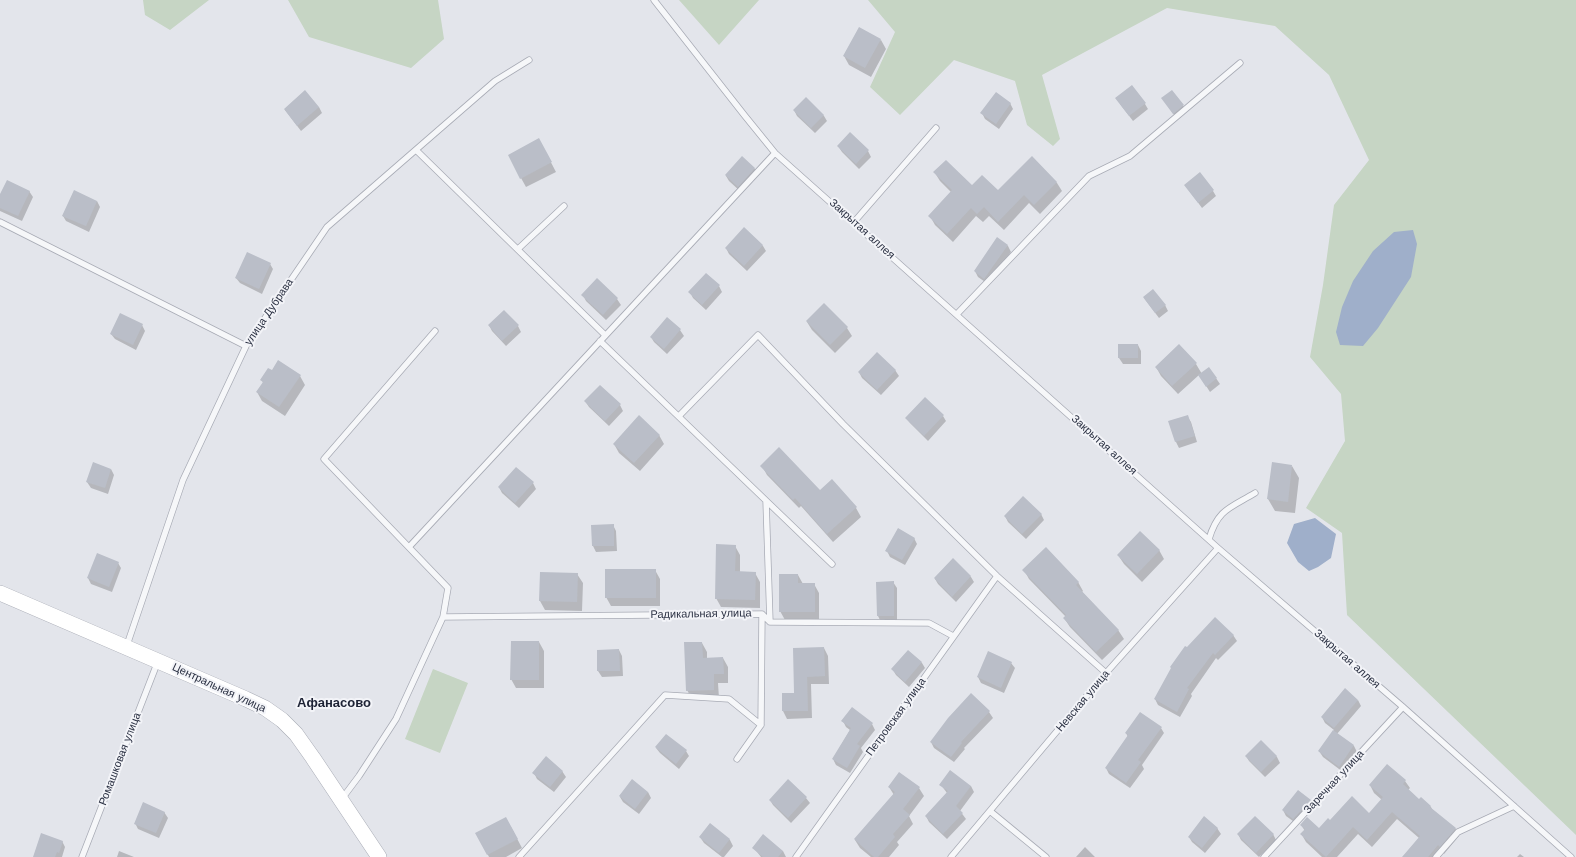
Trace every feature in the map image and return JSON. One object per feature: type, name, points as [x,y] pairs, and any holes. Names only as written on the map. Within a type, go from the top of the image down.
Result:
[{"type":"street","name":"Центральная улица","points":[[0,593],[265,708],[282,720],[300,740],[378,857]]},
{"type":"lane","name":"Закрытая аллея","points":[[654,0],[775,153],[1218,548],[1403,707],[1570,857]]},
{"type":"lane","name":"улица Дубрава","points":[[126,648],[183,480],[246,346],[327,227],[495,81],[529,60]]},
{"type":"lane","points":[[957,314],[1089,176],[1130,156],[1240,63]]},
{"type":"lane","points":[[854,222],[936,128]]},
{"type":"lane","points":[[416,150],[605,335]]},
{"type":"lane","points":[[409,547],[775,153]]},
{"type":"lane","points":[[518,249],[564,206]]},
{"type":"lane","points":[[0,222],[246,346]]},
{"type":"lane","points":[[341,800],[359,776],[396,719],[442,617],[448,588],[324,459],[435,331]]},
{"type":"lane","points":[[679,416],[758,334],[843,424],[996,576],[1106,673]]},
{"type":"lane","points":[[600,341],[832,564]]},
{"type":"lane","points":[[1209,539],[1213,526],[1221,513],[1255,493]]},
{"type":"lane","points":[[766,500],[770,622],[929,623],[953,636]]},
{"type":"lane","name":"Невская улица","points":[[951,857],[1106,673],[1218,548]]},
{"type":"lane","name":"Петровская улица","points":[[796,857],[996,576]]},
{"type":"lane","points":[[737,759],[761,725],[762,614]]},
{"type":"lane","name":"Радикальная улица","points":[[442,617],[762,614],[770,622]]},
{"type":"lane","name":"Ромашковая улица","points":[[82,857],[158,661]]},
{"type":"lane","points":[[519,857],[665,695],[729,699],[761,725]]},
{"type":"lane","name":"Заречная улица","points":[[1264,857],[1403,707]]},
{"type":"lane","points":[[1436,857],[1458,832],[1514,806]]},
{"type":"lane","points":[[990,811],[1046,857]]},
{"type":"green space","points":[[143,0],[209,0],[170,30],[145,15]]},
{"type":"green space","points":[[288,0],[438,0],[444,39],[411,68],[309,37]]},
{"type":"green space","points":[[679,0],[759,0],[719,45]]},
{"type":"green space","points":[[868,0],[1576,0],[1576,835],[1347,615],[1342,533],[1306,508],[1345,441],[1341,394],[1310,357],[1323,285],[1334,205],[1369,160],[1329,75],[1275,26],[1167,8],[1042,75],[1060,139],[1053,146],[1027,125],[1015,81],[954,60],[900,115],[870,87],[895,32]]},
{"type":"green space","points":[[433,669],[468,683],[440,753],[405,739]]},
{"type":"water","points":[[1413,230],[1417,244],[1411,277],[1378,328],[1363,346],[1340,345],[1336,332],[1342,307],[1353,281],[1373,251],[1394,232]]},
{"type":"water","points":[[1315,518],[1336,534],[1331,558],[1309,571],[1298,562],[1287,543],[1294,524]]},
{"type":"building","points":[[859,27],[881,39],[865,68],[843,56]]},
{"type":"building","points":[[1132,85],[1146,103],[1129,116],[1115,98]]},
{"type":"building","points":[[305,90],[319,107],[297,126],[284,109]]},
{"type":"building","points":[[1172,90],[1184,105],[1173,114],[1161,98]]},
{"type":"building","points":[[996,92],[1011,103],[996,124],[980,113]]},
{"type":"building","points":[[806,97],[824,115],[811,128],[793,110]]},
{"type":"building","points":[[850,132],[869,150],[856,164],[837,146]]},
{"type":"building","points":[[539,138],[552,162],[520,179],[508,155]]},
{"type":"building","points":[[742,156],[755,168],[738,187],[725,175]]},
{"type":"building","points":[[1032,156],[1057,182],[1034,205],[1024,195],[998,222],[984,207],[977,214],[971,208],[947,234],[928,216],[952,190],[933,172],[946,160],[972,185],[982,175],[998,190]]},
{"type":"building","points":[[1200,172],[1214,190],[1198,203],[1184,185]]},
{"type":"building","points":[[7,180],[30,191],[18,216],[0,208],[0,194]]},
{"type":"building","points":[[74,190],[97,201],[86,226],[62,216]]},
{"type":"building","points":[[744,227],[763,245],[744,266],[725,248]]},
{"type":"building","points":[[997,237],[1008,245],[984,279],[974,271]]},
{"type":"building","points":[[247,252],[271,263],[259,289],[235,278]]},
{"type":"building","points":[[706,273],[720,285],[702,305],[688,292]]},
{"type":"building","points":[[597,278],[618,298],[603,315],[581,295]]},
{"type":"building","points":[[1153,289],[1166,305],[1155,313],[1143,297]]},
{"type":"building","points":[[824,303],[848,327],[830,345],[806,321]]},
{"type":"building","points":[[504,310],[519,325],[502,341],[488,325]]},
{"type":"building","points":[[120,313],[143,324],[133,345],[110,334]]},
{"type":"building","points":[[667,317],[681,329],[664,349],[650,337]]},
{"type":"building","points":[[1118,344],[1138,344],[1138,358],[1118,358]]},
{"type":"building","points":[[1179,344],[1197,363],[1172,386],[1155,367]]},
{"type":"building","points":[[877,352],[896,370],[877,390],[858,372]]},
{"type":"building","points":[[278,360],[301,375],[279,407],[256,392],[263,382],[260,380],[268,368],[272,370]]},
{"type":"building","points":[[1209,367],[1217,378],[1206,387],[1198,375]]},
{"type":"building","points":[[600,385],[621,404],[605,421],[584,401]]},
{"type":"building","points":[[925,397],[944,415],[924,436],[905,418]]},
{"type":"building","points":[[639,415],[660,435],[634,463],[613,444]]},
{"type":"building","points":[[1188,415],[1195,436],[1175,442],[1168,421]]},
{"type":"building","points":[[779,447],[820,490],[832,479],[857,507],[827,534],[795,498],[793,500],[760,466]]},
{"type":"building","points":[[93,462],[111,469],[105,488],[86,482]]},
{"type":"building","points":[[1272,462],[1292,465],[1288,502],[1267,499]]},
{"type":"building","points":[[516,467],[534,482],[515,503],[498,487]]},
{"type":"building","points":[[1023,496],[1042,514],[1022,534],[1004,516]]},
{"type":"building","points":[[614,524],[614,546],[592,546],[591,525]]},
{"type":"building","points":[[898,528],[915,538],[902,560],[885,551]]},
{"type":"building","points":[[1140,531],[1160,550],[1137,574],[1117,555]]},
{"type":"building","points":[[716,544],[736,545],[735,571],[756,572],[755,600],[715,599]]},
{"type":"building","points":[[1046,547],[1079,582],[1076,585],[1119,630],[1096,652],[1063,618],[1066,615],[1022,570]]},
{"type":"building","points":[[97,553],[119,562],[109,587],[87,578]]},
{"type":"building","points":[[953,558],[971,576],[952,597],[934,578]]},
{"type":"building","points":[[605,569],[656,569],[656,598],[605,598]]},
{"type":"building","points":[[540,572],[578,573],[577,602],[539,601]]},
{"type":"building","points":[[779,574],[798,574],[798,583],[815,583],[815,612],[779,612]]},
{"type":"building","points":[[894,581],[894,616],[877,616],[876,582]]},
{"type":"building","points":[[1215,617],[1234,635],[1215,655],[1213,653],[1187,688],[1189,689],[1177,712],[1154,699],[1171,668],[1170,667],[1185,646],[1187,647]]},
{"type":"building","points":[[511,641],[539,641],[539,680],[510,680]]},
{"type":"building","points":[[684,642],[702,642],[703,658],[723,657],[724,674],[714,674],[714,690],[686,691]]},
{"type":"building","points":[[824,647],[825,676],[807,677],[808,711],[782,711],[782,693],[794,693],[793,648]]},
{"type":"building","points":[[619,649],[620,671],[597,671],[597,650]]},
{"type":"building","points":[[908,650],[922,662],[905,682],[891,669]]},
{"type":"building","points":[[988,651],[1012,662],[1001,688],[977,677]]},
{"type":"building","points":[[1345,688],[1358,700],[1334,728],[1321,717]]},
{"type":"building","points":[[971,693],[990,711],[961,742],[962,743],[951,757],[930,742],[948,718]]},
{"type":"building","points":[[852,707],[873,723],[857,744],[860,746],[847,768],[832,759],[851,728],[841,721]]},
{"type":"building","points":[[1140,712],[1162,727],[1138,760],[1141,762],[1126,783],[1105,768],[1128,735],[1125,733]]},
{"type":"building","points":[[1333,730],[1354,745],[1339,767],[1318,751]]},
{"type":"building","points":[[666,734],[687,750],[676,764],[655,747]]},
{"type":"building","points":[[1261,740],[1277,756],[1261,772],[1245,756]]},
{"type":"building","points":[[546,756],[563,771],[550,787],[532,773]]},
{"type":"building","points":[[1387,764],[1406,780],[1403,784],[1419,799],[1421,797],[1431,806],[1430,807],[1456,828],[1440,847],[1438,845],[1428,857],[1402,857],[1420,836],[1392,812],[1367,840],[1353,827],[1326,857],[1300,834],[1305,829],[1300,825],[1307,817],[1319,828],[1328,818],[1330,820],[1352,796],[1369,813],[1383,797],[1369,785]]},
{"type":"building","points":[[950,770],[971,786],[956,806],[963,813],[943,834],[925,816],[948,791],[939,785]]},
{"type":"building","points":[[899,772],[920,787],[903,809],[910,815],[893,834],[895,837],[878,857],[874,857],[854,839],[895,792],[888,787]]},
{"type":"building","points":[[632,779],[648,792],[635,809],[619,796]]},
{"type":"building","points":[[788,779],[807,797],[788,818],[769,800]]},
{"type":"building","points":[[1298,790],[1311,800],[1293,819],[1282,810]]},
{"type":"building","points":[[143,802],[165,812],[156,833],[134,824]]},
{"type":"building","points":[[1204,816],[1218,828],[1202,848],[1188,837]]},
{"type":"building","points":[[1255,816],[1274,834],[1256,853],[1237,834]]},
{"type":"building","points":[[506,817],[518,839],[487,855],[475,833]]},
{"type":"building","points":[[710,823],[730,839],[719,853],[699,837]]},
{"type":"building","points":[[41,833],[63,841],[59,853],[57,852],[55,857],[33,857]]},
{"type":"building","points":[[763,834],[783,851],[778,857],[763,857],[752,848]]},
{"type":"district","name":"Афанасово","points":[[334,703]]}]
